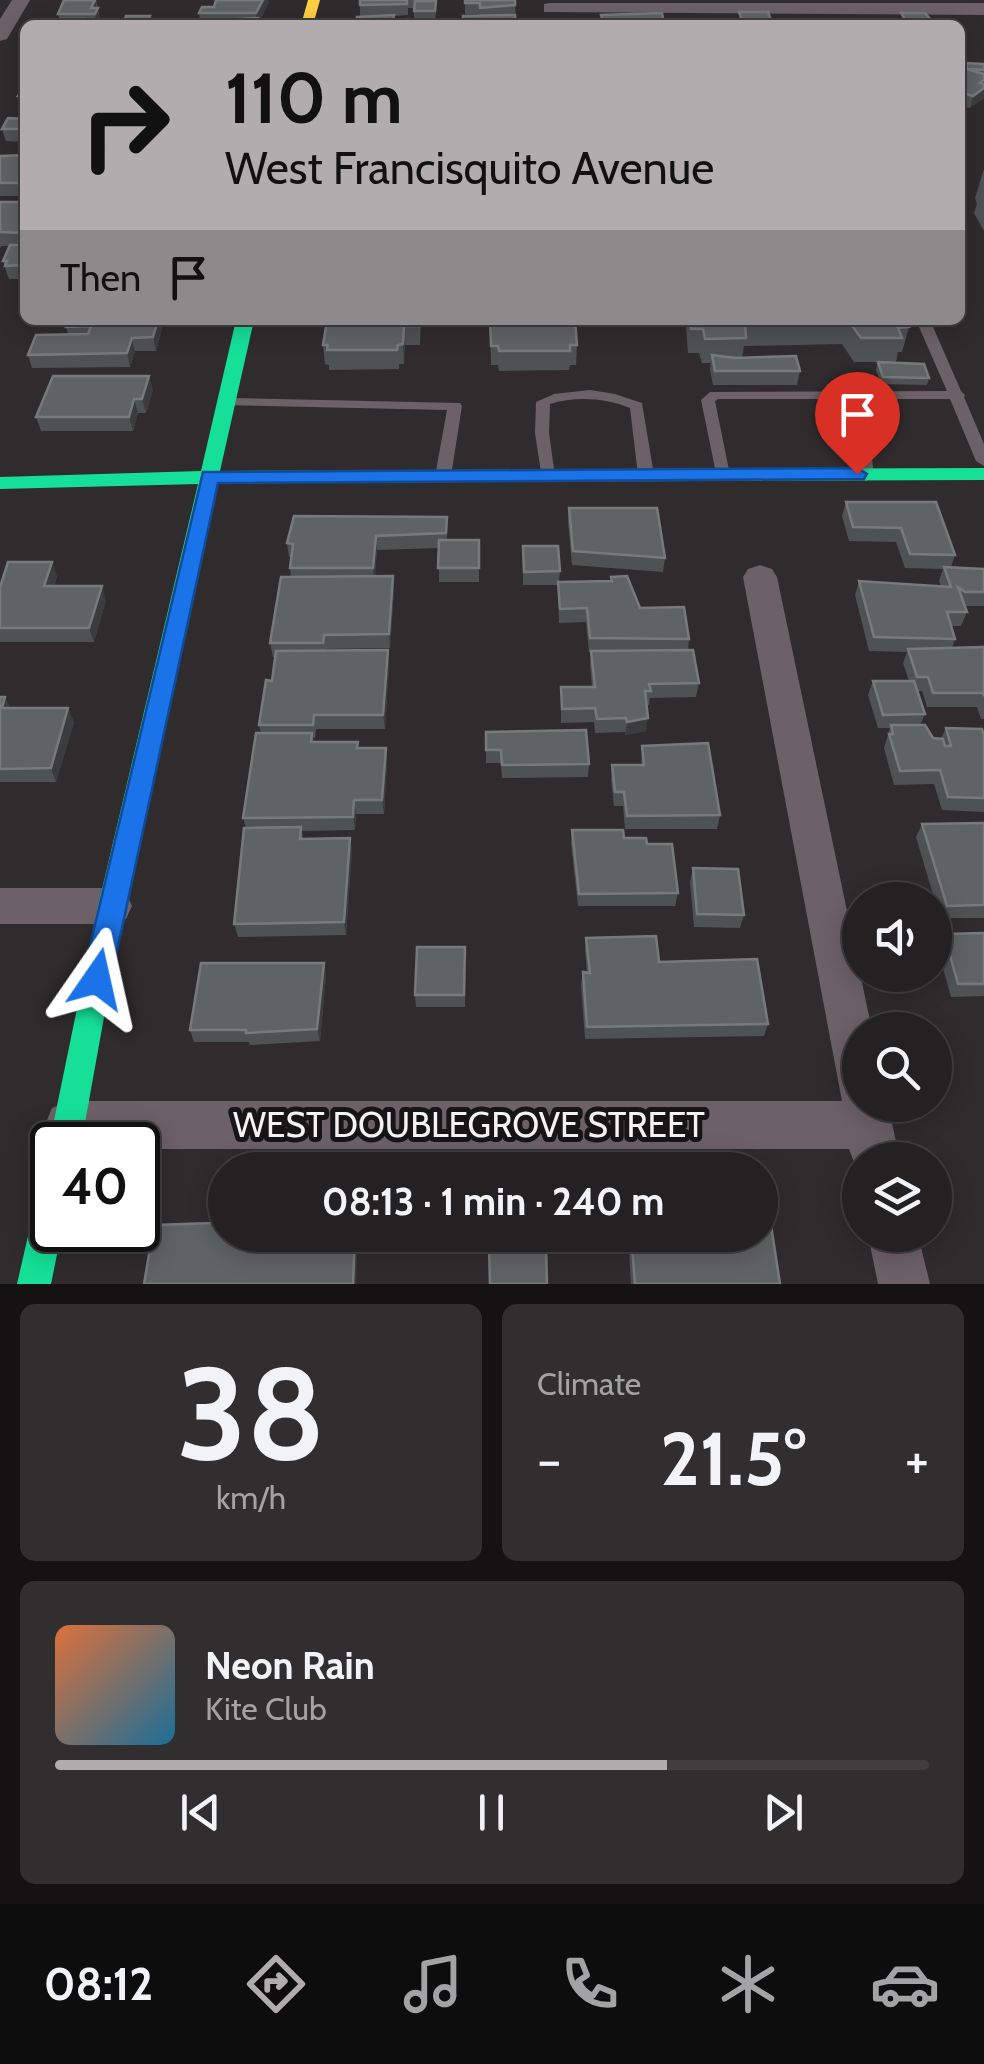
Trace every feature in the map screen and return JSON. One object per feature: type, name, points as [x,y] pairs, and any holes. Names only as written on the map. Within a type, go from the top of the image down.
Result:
[{"type":"street","points":[[0,35],[21,0]]},
{"type":"street","points":[[551,11],[824,18],[984,9]]},
{"type":"street","points":[[69,1122],[110,906],[244,325]]},
{"type":"street","points":[[0,483],[210,477],[984,474]]},
{"type":"street","points":[[760,577],[846,1012]]},
{"type":"street","points":[[0,906],[110,906]]},
{"type":"street","name":"WEST DOUBLEGROVE STREET","points":[[160,1133],[842,1120]]},
{"type":"street","points":[[34,1284],[41,1252]]},
{"type":"street","points":[[896,1252],[904,1284]]},
{"type":"lane","points":[[924,325],[984,461]]},
{"type":"lane","points":[[838,394],[848,426],[860,432]]},
{"type":"lane","points":[[860,432],[870,426],[862,394]]},
{"type":"lane","points":[[547,476],[543,402],[558,395],[620,397],[637,406],[646,475]]},
{"type":"lane","points":[[722,475],[708,400],[715,395],[958,395]]},
{"type":"lane","points":[[227,402],[455,406],[444,476]]},
{"type":"lane","points":[[860,432],[866,476]]},
{"type":"building","points":[[64,0],[95,0],[91,8],[98,8],[95,14],[58,14]]},
{"type":"building","points":[[216,0],[263,0],[256,13],[199,13],[202,7],[214,7]]},
{"type":"building","points":[[360,0],[407,0],[407,4],[360,5]]},
{"type":"building","points":[[465,0],[515,0],[515,5],[480,8],[480,3]]},
{"type":"building","points":[[415,1],[436,1],[435,11],[414,11]]},
{"type":"building","points":[[739,12],[768,12],[771,20],[742,20]]},
{"type":"building","points":[[662,13],[663,19],[602,20],[601,15]]},
{"type":"building","points":[[901,13],[925,13],[931,20],[905,20]]},
{"type":"building","points":[[394,15],[393,20],[357,20]]},
{"type":"building","points":[[515,15],[516,20],[463,20],[463,16]]},
{"type":"building","points":[[126,16],[150,16],[148,20],[124,20]]},
{"type":"building","points":[[966,63],[984,64],[984,70],[967,69]]},
{"type":"building","points":[[965,70],[984,74],[980,83],[984,88],[973,96],[965,94]]},
{"type":"building","points":[[8,118],[20,119],[20,129],[2,129]]},
{"type":"building","points":[[20,155],[20,183],[0,183],[0,156]]},
{"type":"building","points":[[0,202],[20,202],[20,233],[0,232]]},
{"type":"building","points":[[10,245],[20,245],[20,265],[5,266],[7,261],[3,261]]},
{"type":"building","points":[[67,325],[157,325],[153,337],[132,338],[127,353],[28,355],[36,335],[88,334],[91,326]]},
{"type":"building","points":[[326,325],[419,325],[404,326],[403,344],[397,350],[327,350],[328,345],[323,345]]},
{"type":"building","points":[[490,325],[575,325],[577,345],[570,345],[570,351],[499,351],[498,346],[491,346]]},
{"type":"building","points":[[691,325],[745,325],[746,338],[705,339],[703,329],[691,329]]},
{"type":"building","points":[[852,325],[909,327],[898,328],[902,338],[861,338]]},
{"type":"building","points":[[712,355],[796,356],[800,371],[715,371]]},
{"type":"building","points":[[878,362],[924,364],[929,378],[883,377]]},
{"type":"building","points":[[53,376],[149,376],[142,399],[134,399],[129,417],[36,417]]},
{"type":"building","points":[[846,502],[936,502],[955,555],[910,554],[901,528],[853,527]]},
{"type":"building","points":[[569,508],[657,508],[665,558],[573,551]]},
{"type":"building","points":[[294,516],[447,517],[446,533],[376,536],[373,568],[290,568],[293,544],[287,543]]},
{"type":"building","points":[[439,540],[479,540],[479,568],[438,568]]},
{"type":"building","points":[[523,546],[558,546],[560,571],[524,572]]},
{"type":"building","points":[[8,562],[52,562],[44,586],[102,586],[89,628],[0,628],[0,587]]},
{"type":"building","points":[[944,567],[984,569],[984,592],[965,592],[958,587],[967,612],[947,612],[955,639],[874,637],[859,581],[951,587]]},
{"type":"building","points":[[393,576],[389,634],[324,635],[323,643],[270,643],[281,577]]},
{"type":"building","points":[[627,576],[640,608],[684,607],[689,639],[590,638],[587,608],[560,609],[558,582],[612,581],[611,577]]},
{"type":"building","points":[[984,647],[984,696],[933,693],[928,677],[917,677],[908,649]]},
{"type":"building","points":[[388,650],[383,715],[314,715],[313,725],[259,725],[266,680],[272,681],[276,651]]},
{"type":"building","points":[[693,650],[699,683],[649,684],[651,691],[645,691],[648,718],[627,722],[626,718],[597,719],[595,708],[562,709],[561,687],[595,687],[591,651]]},
{"type":"building","points":[[873,681],[914,681],[925,714],[883,715]]},
{"type":"building","points":[[0,697],[5,697],[2,708],[68,708],[51,768],[0,769]]},
{"type":"building","points":[[891,725],[925,725],[933,738],[943,739],[945,746],[951,746],[946,728],[982,729],[984,798],[948,797],[940,770],[900,771],[889,734],[893,734]]},
{"type":"building","points":[[586,730],[589,764],[502,765],[501,750],[486,750],[486,732]]},
{"type":"building","points":[[256,733],[312,733],[311,742],[358,742],[357,748],[386,748],[382,800],[354,800],[353,817],[243,818]]},
{"type":"building","points":[[708,743],[720,815],[627,816],[624,792],[615,792],[612,765],[644,765],[642,746]]},
{"type":"building","points":[[984,823],[984,905],[952,906],[952,882],[940,882],[922,824]]},
{"type":"building","points":[[301,827],[300,839],[350,838],[344,922],[234,924],[244,828]]},
{"type":"building","points":[[572,830],[623,830],[624,838],[646,838],[647,844],[672,844],[678,893],[579,894]]},
{"type":"building","points":[[693,868],[738,869],[744,915],[697,914]]},
{"type":"building","points":[[984,933],[984,984],[958,984],[952,963],[952,934]]},
{"type":"building","points":[[656,936],[659,962],[757,959],[768,1024],[587,1027],[583,972],[590,973],[586,938]]},
{"type":"building","points":[[417,947],[465,947],[464,995],[415,995]]},
{"type":"building","points":[[201,963],[324,963],[317,1029],[246,1033],[190,1030]]},
{"type":"building","points":[[208,1223],[208,1252],[354,1252],[353,1284],[144,1284],[149,1252],[160,1252],[160,1225]]},
{"type":"building","points":[[489,1252],[546,1252],[547,1284],[490,1284]]},
{"type":"building","points":[[632,1252],[775,1252],[780,1284],[635,1284]]},
{"type":"traffic: fast","points":[[69,1122],[111,906],[244,325]]},
{"type":"traffic: fast","points":[[0,483],[210,477],[984,474]]},
{"type":"traffic: fast","points":[[34,1284],[41,1252]]},
{"type":"traffic: slow","points":[[308,20],[314,0]]},
{"type":"route","points":[[97,979],[110,906],[210,477],[857,474]]}]
